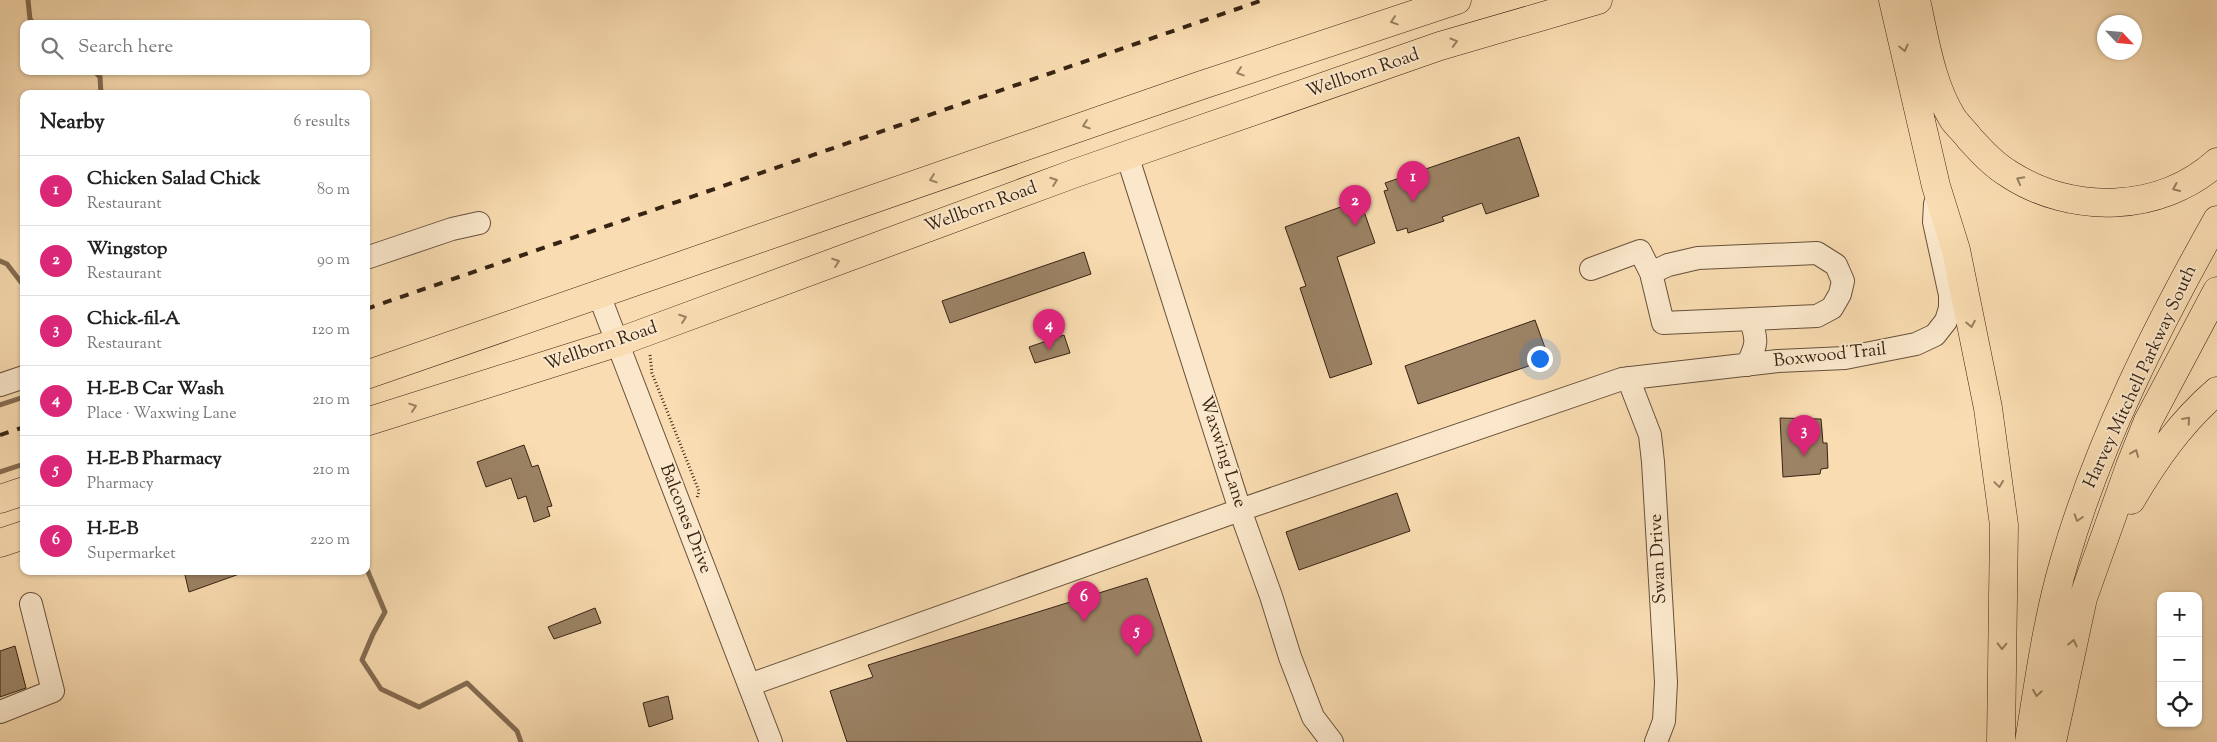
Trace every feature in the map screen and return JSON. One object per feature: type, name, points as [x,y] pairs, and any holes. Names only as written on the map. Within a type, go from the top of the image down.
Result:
[{"type":"main road","points":[[370,374],[1199,86],[1457,0]]},
{"type":"main road","name":"Wellborn Road","points":[[370,421],[616,343],[1127,155],[1440,46],[1598,0]]},
{"type":"main road","points":[[1893,0],[1936,186],[1956,250],[1986,399],[2004,525],[2001,742]]},
{"type":"main road","points":[[1916,0],[1940,93],[1954,120],[1988,159],[2009,175],[2054,196],[2077,201],[2130,201],[2176,188],[2195,178],[2217,162]]},
{"type":"main road","name":"Harvey Mitchell Parkway South","points":[[2029,742],[2047,633],[2064,560],[2090,484],[2146,357],[2186,276],[2217,220]]},
{"type":"main road","name":"Harvey Mitchell Parkway South","points":[[2052,742],[2084,598],[2148,421],[2217,291]]},
{"type":"main road","points":[[2084,598],[2129,504],[2156,458],[2198,406],[2217,391]]},
{"type":"main road","points":[[0,499],[20,492]]},
{"type":"main road","points":[[0,543],[20,536]]},
{"type":"street","name":"Waxwing Lane","points":[[1127,155],[1240,510],[1313,717],[1332,742]]},
{"type":"street","name":"Boxwood Trail","points":[[749,685],[1240,510],[1628,378],[1778,361],[1845,358],[1880,353],[1916,344],[1935,335],[1946,321],[1950,308],[1950,295],[1934,222],[1936,186]]},
{"type":"street","points":[[370,257],[452,229],[479,223]]},
{"type":"street","points":[[1591,269],[1640,251],[1651,273],[1664,323],[1817,316],[1832,308],[1840,294],[1843,281],[1836,265],[1817,254],[1698,258],[1668,265],[1651,273]]},
{"type":"street","name":"Balcones Drive","points":[[599,295],[771,742]]},
{"type":"street","points":[[1750,319],[1756,336],[1754,364]]},
{"type":"street","points":[[0,385],[20,378]]},
{"type":"street","name":"Swan Drive","points":[[1628,378],[1650,435],[1653,462],[1666,682],[1664,720],[1656,742]]},
{"type":"street","points":[[0,712],[53,691],[31,604]]},
{"type":"building","points":[[1519,137],[1539,196],[1486,214],[1482,203],[1442,217],[1444,221],[1408,233],[1407,228],[1397,231],[1384,191],[1388,190],[1385,183]]},
{"type":"building","points":[[1360,200],[1375,243],[1337,257],[1372,364],[1330,378],[1300,288],[1306,286],[1285,227]]},
{"type":"building","points":[[1084,252],[1091,274],[950,323],[942,301]]},
{"type":"building","points":[[1535,320],[1549,359],[1418,404],[1405,366]]},
{"type":"building","points":[[1064,335],[1070,353],[1035,363],[1029,347]]},
{"type":"building","points":[[1780,418],[1821,419],[1823,443],[1827,443],[1828,468],[1821,469],[1820,474],[1783,477]]},
{"type":"building","points":[[524,445],[532,467],[538,465],[552,506],[547,507],[550,516],[534,522],[526,496],[518,499],[511,478],[486,487],[477,462]]},
{"type":"building","points":[[1397,493],[1410,531],[1299,570],[1286,532]]},
{"type":"building","points":[[185,575],[236,575],[189,592]]},
{"type":"building","points":[[1147,578],[1202,742],[847,742],[830,691],[873,677],[868,665]]},
{"type":"building","points":[[595,608],[601,623],[554,639],[548,627]]},
{"type":"building","points":[[15,646],[26,688],[0,697],[0,651]]},
{"type":"building","points":[[668,696],[673,719],[649,727],[643,703]]},
{"type":"waterway","points":[[28,0],[31,20]]},
{"type":"waterway","points":[[98,75],[100,77],[101,90]]},
{"type":"waterway","points":[[0,261],[7,264],[20,281]]},
{"type":"waterway","points":[[0,405],[20,398]]},
{"type":"waterway","points":[[0,472],[20,465]]},
{"type":"waterway","points":[[369,575],[385,612],[362,660],[381,689],[419,707],[467,683],[517,731],[521,742]]},
{"type":"railway","points":[[370,308],[1263,0]]},
{"type":"railway","points":[[0,435],[20,428]]},
{"type":"place","name":"Chicken Salad Chick","points":[[1413,202]]},
{"type":"place","name":"Wingstop","points":[[1355,226]]},
{"type":"place","name":"H-E-B Car Wash","points":[[1049,350]]},
{"type":"place","name":"Chick-fil-A","points":[[1804,456]]},
{"type":"place","name":"H-E-B","points":[[1084,622]]},
{"type":"place","name":"H-E-B Pharmacy","points":[[1137,656]]}]
